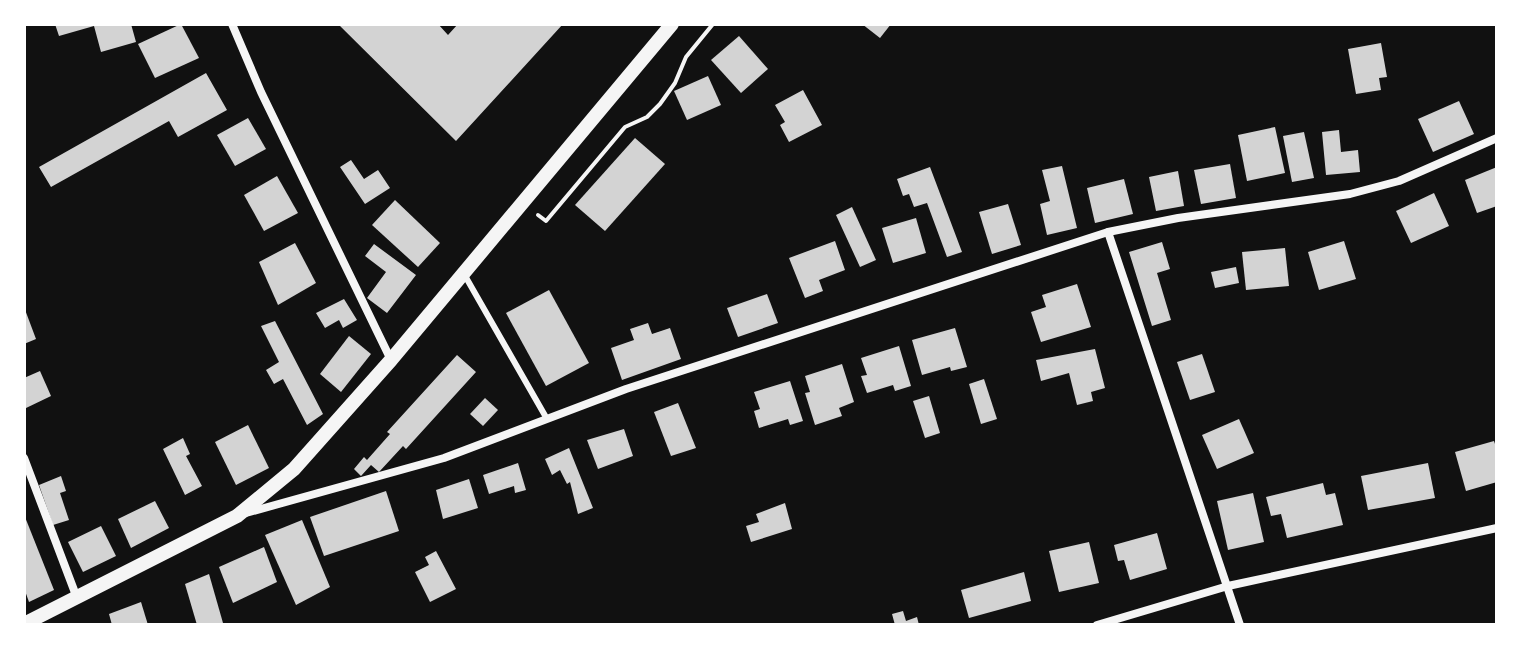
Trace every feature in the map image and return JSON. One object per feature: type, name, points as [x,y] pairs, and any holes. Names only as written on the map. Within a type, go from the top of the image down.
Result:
[{"type":"street","points":[[232,24],[261,92],[391,360]]},
{"type":"street","points":[[237,516],[294,469],[391,360],[672,24]]},
{"type":"street","points":[[24,624],[237,516],[444,458],[626,389],[1108,232],[1178,218],[1350,194],[1399,181],[1497,138]]},
{"type":"street","points":[[1108,232],[1240,625]]},
{"type":"street","points":[[24,458],[77,598]]},
{"type":"street","points":[[1097,625],[1228,586],[1497,528]]},
{"type":"lane","points":[[464,274],[547,419]]},
{"type":"path","points":[[523,202],[546,221],[625,127],[647,117],[660,104],[675,83],[686,57],[713,24]]},
{"type":"building","points":[[55,24],[131,24],[136,42],[101,52],[94,26],[59,36]]},
{"type":"building","points":[[181,24],[199,58],[155,78],[138,44]]},
{"type":"building","points":[[338,24],[438,24],[448,35],[458,24],[563,24],[456,141]]},
{"type":"building","points":[[862,24],[891,24],[880,38]]},
{"type":"building","points":[[739,36],[768,69],[741,93],[711,60]]},
{"type":"building","points":[[1381,43],[1387,77],[1379,78],[1381,90],[1356,94],[1348,49]]},
{"type":"building","points":[[206,73],[227,110],[178,137],[169,121],[51,187],[39,167]]},
{"type":"building","points":[[708,76],[721,105],[687,120],[674,91]]},
{"type":"building","points":[[803,90],[822,125],[789,142],[780,125],[785,122],[775,105]]},
{"type":"building","points":[[1459,101],[1474,134],[1433,152],[1418,119]]},
{"type":"building","points":[[248,118],[266,149],[235,166],[217,135]]},
{"type":"building","points":[[1275,127],[1285,173],[1247,181],[1238,135]]},
{"type":"building","points":[[1339,130],[1341,152],[1358,150],[1360,172],[1326,175],[1322,132]]},
{"type":"building","points":[[1304,132],[1314,178],[1292,182],[1283,136]]},
{"type":"building","points":[[635,138],[665,164],[605,231],[575,205]]},
{"type":"building","points":[[351,160],[364,179],[378,170],[390,188],[365,204],[340,167]]},
{"type":"building","points":[[1230,164],[1236,198],[1201,204],[1194,170]]},
{"type":"building","points":[[1062,166],[1077,228],[1047,235],[1040,204],[1050,201],[1042,170]]},
{"type":"building","points":[[930,167],[962,252],[947,257],[927,203],[914,207],[909,194],[903,196],[897,179]]},
{"type":"building","points":[[1497,167],[1497,206],[1477,213],[1465,180]]},
{"type":"building","points":[[1178,171],[1184,206],[1156,211],[1149,177]]},
{"type":"building","points":[[277,176],[298,213],[264,231],[244,195]]},
{"type":"building","points":[[1124,179],[1133,214],[1095,223],[1087,188]]},
{"type":"building","points":[[1434,193],[1449,226],[1411,243],[1396,211]]},
{"type":"building","points":[[395,200],[440,243],[418,267],[372,225]]},
{"type":"building","points":[[1008,204],[1021,245],[992,254],[979,212]]},
{"type":"building","points":[[852,207],[876,260],[860,267],[836,215]]},
{"type":"building","points":[[916,218],[926,253],[893,263],[882,228]]},
{"type":"building","points":[[835,241],[845,270],[819,280],[823,291],[805,298],[789,258]]},
{"type":"building","points":[[1344,241],[1356,279],[1319,290],[1308,252]]},
{"type":"building","points":[[1162,242],[1170,269],[1157,273],[1171,320],[1152,326],[1129,252]]},
{"type":"building","points":[[295,243],[316,283],[278,305],[259,262]]},
{"type":"building","points":[[374,244],[416,275],[387,313],[367,298],[386,272],[365,256]]},
{"type":"building","points":[[1285,248],[1289,286],[1246,290],[1242,252]]},
{"type":"building","points":[[1236,267],[1239,283],[1215,288],[1211,272]]},
{"type":"building","points":[[1077,284],[1091,327],[1041,342],[1031,312],[1046,307],[1042,295]]},
{"type":"building","points":[[549,290],[589,363],[546,386],[506,313]]},
{"type":"building","points":[[767,294],[778,323],[738,337],[727,308]]},
{"type":"building","points":[[344,299],[357,320],[343,328],[339,320],[325,328],[316,313]]},
{"type":"building","points":[[24,307],[36,339],[24,344]]},
{"type":"building","points":[[275,321],[323,414],[307,425],[283,379],[274,384],[266,370],[279,362],[261,326]]},
{"type":"building","points":[[648,323],[652,334],[670,328],[681,359],[622,380],[611,348],[634,340],[630,329]]},
{"type":"building","points":[[955,328],[967,367],[951,371],[950,367],[922,375],[912,340]]},
{"type":"building","points":[[349,336],[371,354],[341,392],[320,374]]},
{"type":"building","points":[[899,346],[911,386],[895,391],[893,385],[867,393],[861,376],[867,375],[861,358]]},
{"type":"building","points":[[1095,349],[1105,388],[1091,392],[1093,401],[1077,405],[1069,373],[1041,381],[1036,360]]},
{"type":"building","points":[[1202,354],[1215,392],[1190,400],[1177,362]]},
{"type":"building","points":[[457,355],[476,372],[406,449],[403,446],[379,472],[371,465],[361,476],[354,469],[364,457],[367,460],[390,434],[387,432]]},
{"type":"building","points":[[842,364],[854,402],[839,408],[842,416],[815,425],[805,393],[810,392],[805,376]]},
{"type":"building","points":[[40,371],[51,396],[24,409],[24,378]]},
{"type":"building","points":[[984,379],[997,419],[981,424],[969,384]]},
{"type":"building","points":[[790,381],[803,421],[790,425],[788,419],[759,428],[754,411],[760,409],[754,392]]},
{"type":"building","points":[[929,396],[940,433],[925,438],[913,401]]},
{"type":"building","points":[[485,398],[498,410],[483,426],[470,414]]},
{"type":"building","points":[[678,403],[696,448],[671,456],[654,412]]},
{"type":"building","points":[[1239,419],[1254,453],[1217,469],[1202,435]]},
{"type":"building","points":[[248,425],[269,468],[236,485],[215,442]]},
{"type":"building","points":[[624,429],[633,456],[598,469],[587,440]]},
{"type":"building","points":[[183,438],[190,454],[186,456],[202,486],[185,495],[163,449]]},
{"type":"building","points":[[1494,441],[1497,482],[1466,491],[1455,452]]},
{"type":"building","points":[[569,448],[593,508],[578,514],[570,482],[567,484],[560,470],[552,475],[545,459]]},
{"type":"building","points":[[518,463],[526,490],[515,493],[514,486],[489,494],[483,475]]},
{"type":"building","points":[[1428,463],[1435,498],[1368,510],[1361,476]]},
{"type":"building","points":[[61,476],[66,491],[60,493],[69,520],[53,525],[39,485]]},
{"type":"building","points":[[469,479],[478,508],[443,519],[436,490]]},
{"type":"building","points":[[1323,483],[1326,495],[1335,493],[1343,525],[1287,538],[1281,514],[1271,516],[1266,497]]},
{"type":"building","points":[[386,491],[399,531],[324,556],[310,517]]},
{"type":"building","points":[[1253,493],[1264,542],[1228,550],[1217,501]]},
{"type":"building","points":[[155,501],[169,528],[131,548],[118,519]]},
{"type":"building","points":[[785,503],[792,529],[751,542],[746,526],[759,522],[756,514]]},
{"type":"building","points":[[25,517],[54,590],[29,602],[24,588]]},
{"type":"building","points":[[302,520],[330,587],[296,605],[265,535]]},
{"type":"building","points":[[101,526],[116,556],[83,572],[68,542]]},
{"type":"building","points":[[1157,533],[1167,569],[1130,580],[1124,560],[1118,561],[1114,545]]},
{"type":"building","points":[[1089,542],[1099,583],[1059,592],[1049,551]]},
{"type":"building","points":[[264,547],[277,582],[233,603],[219,567]]},
{"type":"building","points":[[436,551],[456,589],[430,602],[415,572],[429,565],[425,557]]},
{"type":"building","points":[[1024,572],[1031,601],[969,618],[961,590]]},
{"type":"building","points":[[209,574],[223,623],[197,625],[185,584]]},
{"type":"building","points":[[141,602],[148,625],[112,625],[109,614]]},
{"type":"building","points":[[903,611],[906,621],[917,617],[919,625],[895,625],[892,614]]}]
